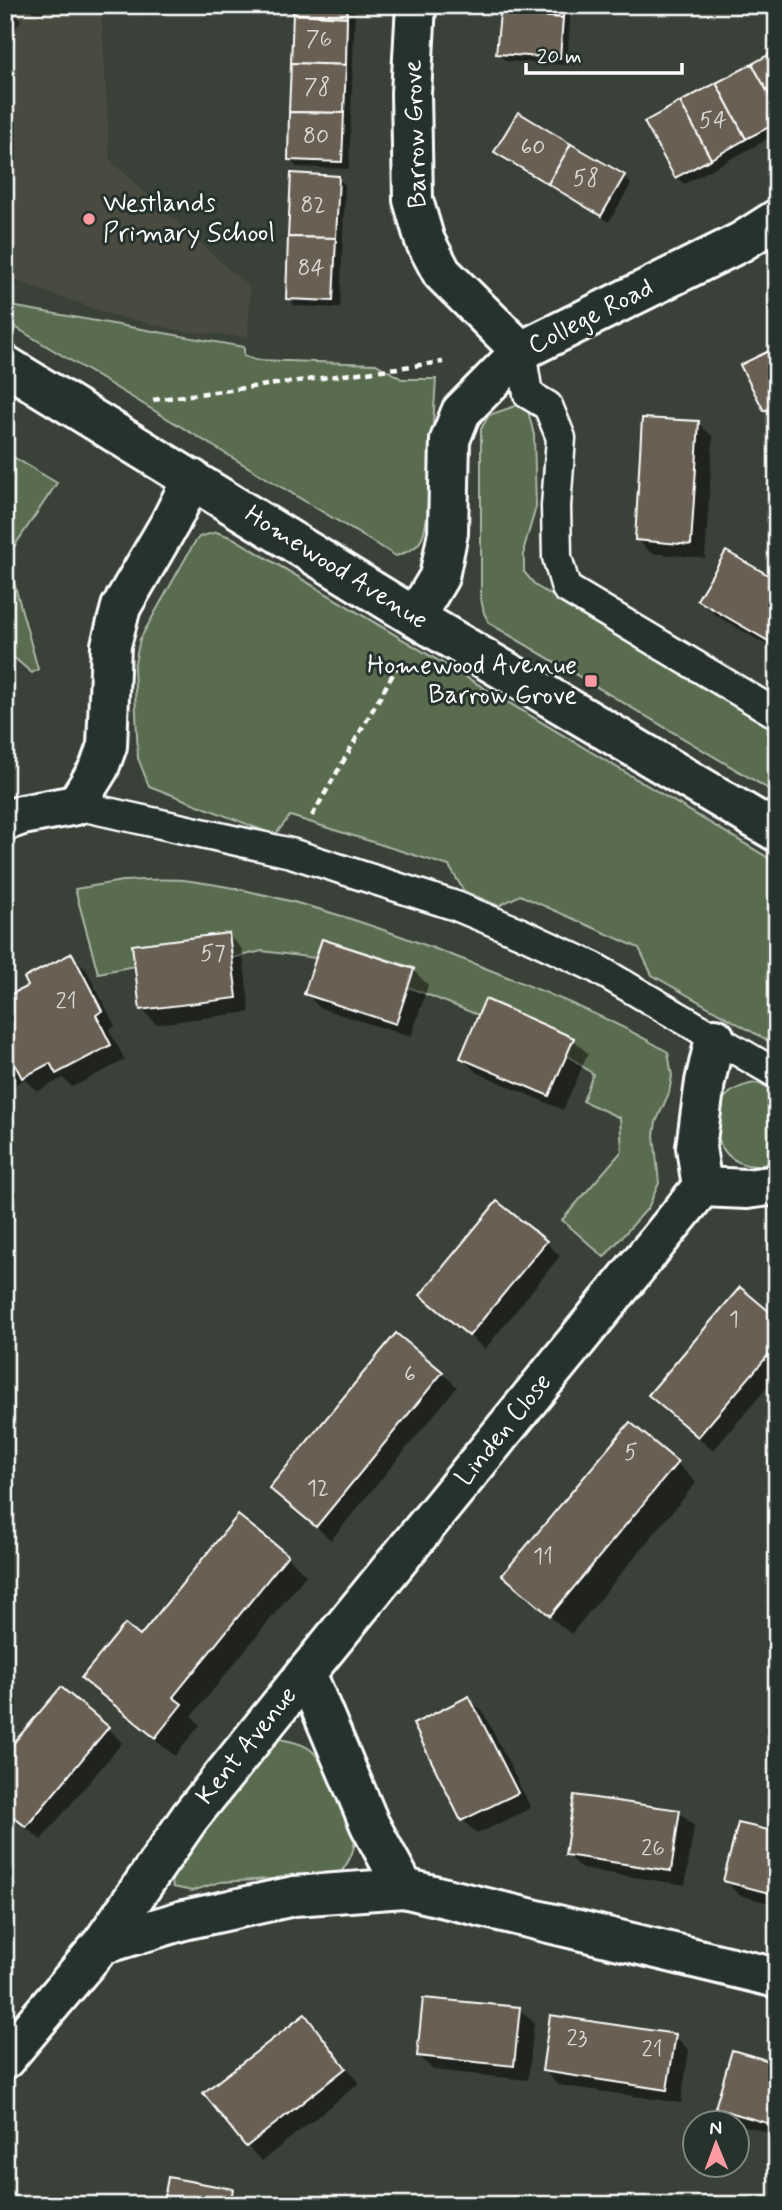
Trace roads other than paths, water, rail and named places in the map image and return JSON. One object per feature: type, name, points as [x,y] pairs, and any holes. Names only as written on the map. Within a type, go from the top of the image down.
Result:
[{"type":"street","name":"Barrow Grove","points":[[416,5],[411,93],[413,200],[425,241],[442,273],[521,351]]},
{"type":"street","name":"College Road","points":[[419,620],[439,577],[448,533],[450,440],[461,412],[521,351],[740,242],[777,219]]},
{"type":"street","name":"Homewood Avenue","points":[[5,365],[419,620],[777,832]]},
{"type":"street","points":[[5,821],[22,815],[76,805],[99,768],[107,746],[111,645],[121,607],[170,523],[192,479]]},
{"type":"street","points":[[715,1038],[705,1082],[696,1147],[702,1187],[747,1189],[777,1185]]},
{"type":"street","name":"Linden Close","points":[[306,1672],[702,1187]]},
{"type":"street","name":"Kent Avenue","points":[[5,2060],[101,1945],[190,1817],[306,1672],[370,1825],[404,1888]]},
{"type":"street","points":[[101,1945],[184,1920],[294,1896],[404,1888],[777,1978]]},
{"type":"lane","points":[[521,351],[528,394],[548,406],[561,438],[556,506],[557,556],[566,589],[777,713]]},
{"type":"lane","points":[[76,805],[291,853],[456,906],[594,967],[777,1074]]},
{"type":"place","name":"Westlands Primary School","points":[[89,219]]},
{"type":"place","name":"Homewood Avenue Barrow Grove","points":[[591,681]]}]
